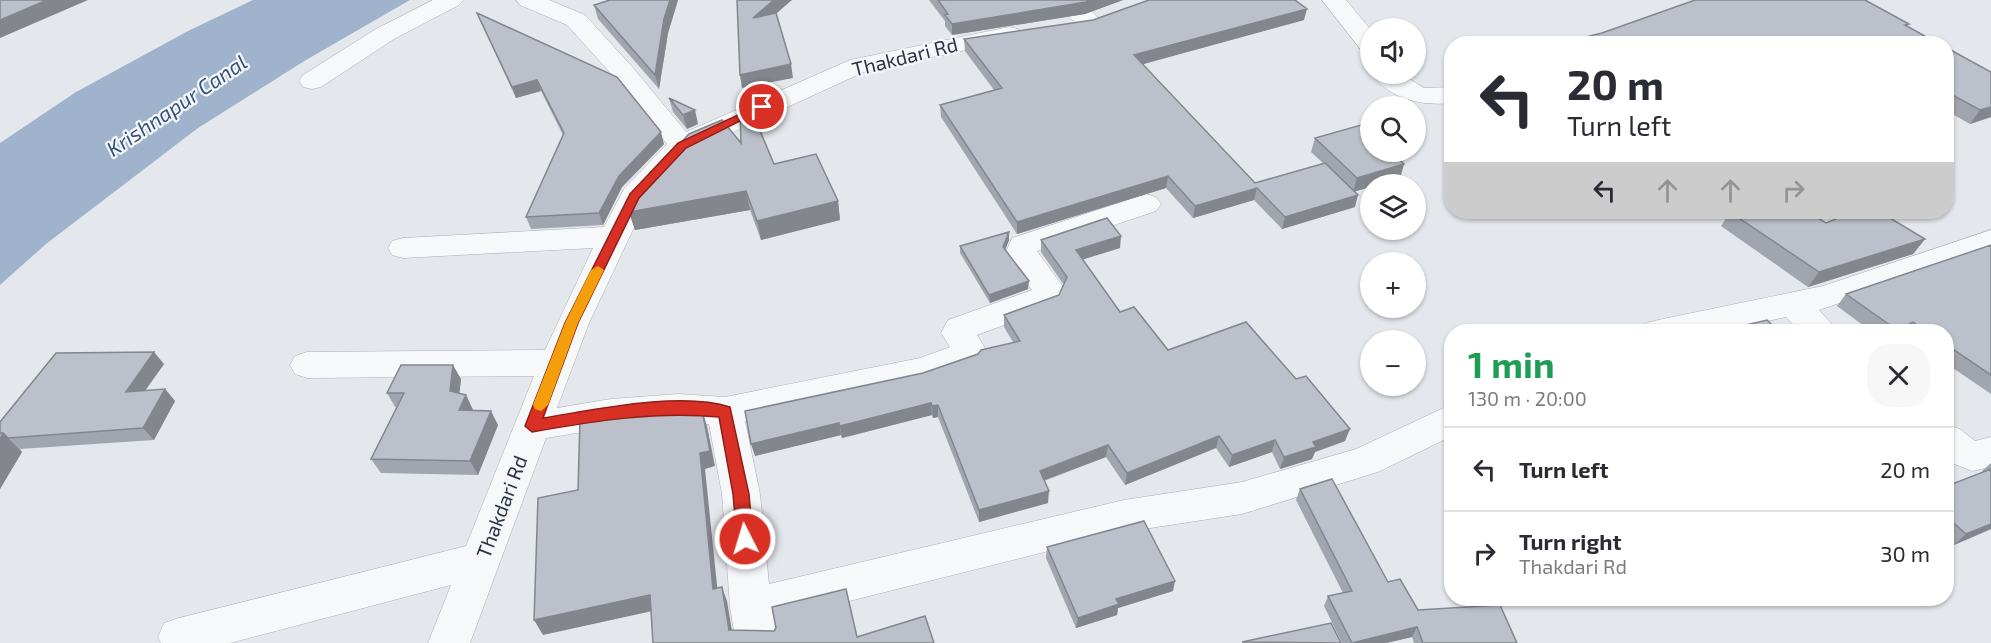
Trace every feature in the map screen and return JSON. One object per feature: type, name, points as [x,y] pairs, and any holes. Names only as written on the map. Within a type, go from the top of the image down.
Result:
[{"type":"street","points":[[312,81],[385,33],[451,0]]},
{"type":"street","points":[[528,0],[576,20],[625,74],[682,145]]},
{"type":"street","points":[[1334,0],[1360,32]]},
{"type":"street","name":"Thakdari Rd","points":[[450,643],[572,323],[634,196],[682,145],[859,65],[982,38],[1054,19],[1091,23],[1122,12]]},
{"type":"street","points":[[1397,84],[1409,93],[1435,97],[1444,96]]},
{"type":"street","points":[[532,426],[611,413],[678,408],[725,411],[923,370],[965,355],[969,350],[958,333],[960,328],[1047,297],[1048,288],[1021,254],[1023,245],[1146,204]]},
{"type":"street","points":[[403,248],[615,237]]},
{"type":"street","points":[[1696,324],[1827,297],[1991,240]]},
{"type":"street","points":[[1792,304],[1814,324]]},
{"type":"street","points":[[307,365],[557,363]]},
{"type":"street","points":[[725,411],[741,494],[754,625],[1124,516],[1242,498],[1365,461],[1428,433],[1444,423]]},
{"type":"street","points":[[1954,445],[1968,457],[1974,458],[1991,452]]},
{"type":"street","points":[[179,637],[481,560]]},
{"type":"water","name":"Krishnapur Canal","points":[[253,0],[410,0],[306,60],[198,128],[46,244],[0,285],[0,143],[76,92],[188,31]]},
{"type":"building","points":[[0,0],[47,0],[0,20]]},
{"type":"building","points":[[610,0],[670,0],[664,19],[655,75],[594,5]]},
{"type":"building","points":[[737,0],[774,0],[753,18],[776,13],[791,64],[740,75]]},
{"type":"building","points":[[938,0],[1092,0],[952,24]]},
{"type":"building","points":[[1149,0],[1295,0],[1307,9],[1134,55],[1255,183],[1325,163],[1358,195],[1285,217],[1257,188],[1195,206],[1168,176],[1017,222],[940,105],[1002,88],[964,39],[1093,20]]},
{"type":"building","points":[[1695,0],[1865,0],[1909,24],[1905,25],[1925,36],[1590,36]]},
{"type":"building","points":[[477,13],[617,77],[661,132],[619,176],[599,213],[526,217],[564,133],[537,80],[512,87]]},
{"type":"building","points":[[1954,52],[1991,72],[1991,107],[1980,110],[1954,96]]},
{"type":"building","points":[[669,98],[695,110],[683,115]]},
{"type":"building","points":[[750,107],[774,164],[816,154],[838,201],[757,221],[746,191],[629,212],[643,183],[689,134],[722,120],[741,143],[740,112]]},
{"type":"building","points":[[1360,125],[1360,162],[1402,162],[1404,164],[1370,174],[1360,174],[1360,177],[1357,178],[1315,138]]},
{"type":"building","points":[[1107,218],[1121,236],[1076,250],[1120,312],[1134,307],[1168,350],[1246,322],[1296,379],[1306,376],[1350,429],[1313,442],[1316,447],[1284,457],[1275,440],[1232,455],[1219,436],[1127,473],[1108,445],[1040,471],[1049,491],[979,510],[938,405],[932,406],[931,403],[840,426],[839,423],[751,444],[745,411],[923,373],[978,354],[981,350],[1020,341],[1004,315],[1059,295],[1067,277],[1041,240]]},
{"type":"building","points":[[1740,219],[1819,219],[1826,223],[1836,219],[1892,219],[1925,239],[1819,272]]},
{"type":"building","points":[[1009,232],[1003,247],[1029,281],[989,295],[960,246]]},
{"type":"building","points":[[1991,245],[1991,375],[1954,350],[1954,324],[1916,324],[1913,322],[1888,324],[1846,294]]},
{"type":"building","points":[[1767,320],[1771,324],[1750,324]]},
{"type":"building","points":[[154,352],[126,392],[165,389],[143,428],[8,438],[0,433],[0,422],[56,353]]},
{"type":"building","points":[[401,365],[453,365],[450,391],[466,395],[459,410],[491,411],[470,461],[371,459],[404,393],[387,393]]},
{"type":"building","points":[[702,410],[710,451],[700,453],[713,589],[722,587],[729,630],[774,631],[776,628],[772,607],[846,589],[857,637],[925,616],[934,643],[653,643],[650,595],[534,620],[538,498],[578,490],[580,418],[642,411]]},
{"type":"building","points":[[1991,469],[1991,524],[1966,534],[1954,523],[1954,483]]},
{"type":"building","points":[[1332,479],[1388,582],[1400,579],[1418,610],[1500,606],[1517,643],[1423,643],[1417,627],[1352,643],[1328,596],[1352,591],[1300,489]]},
{"type":"building","points":[[1144,521],[1175,581],[1116,599],[1119,604],[1078,618],[1047,547]]},
{"type":"building","points":[[1331,623],[1341,643],[1242,642]]},
{"type":"slow traffic","points":[[541,405],[572,323],[598,270]]},
{"type":"route","points":[[745,539],[741,494],[725,411],[678,408],[611,413],[532,426],[572,323],[634,196],[682,145],[762,107]]}]
